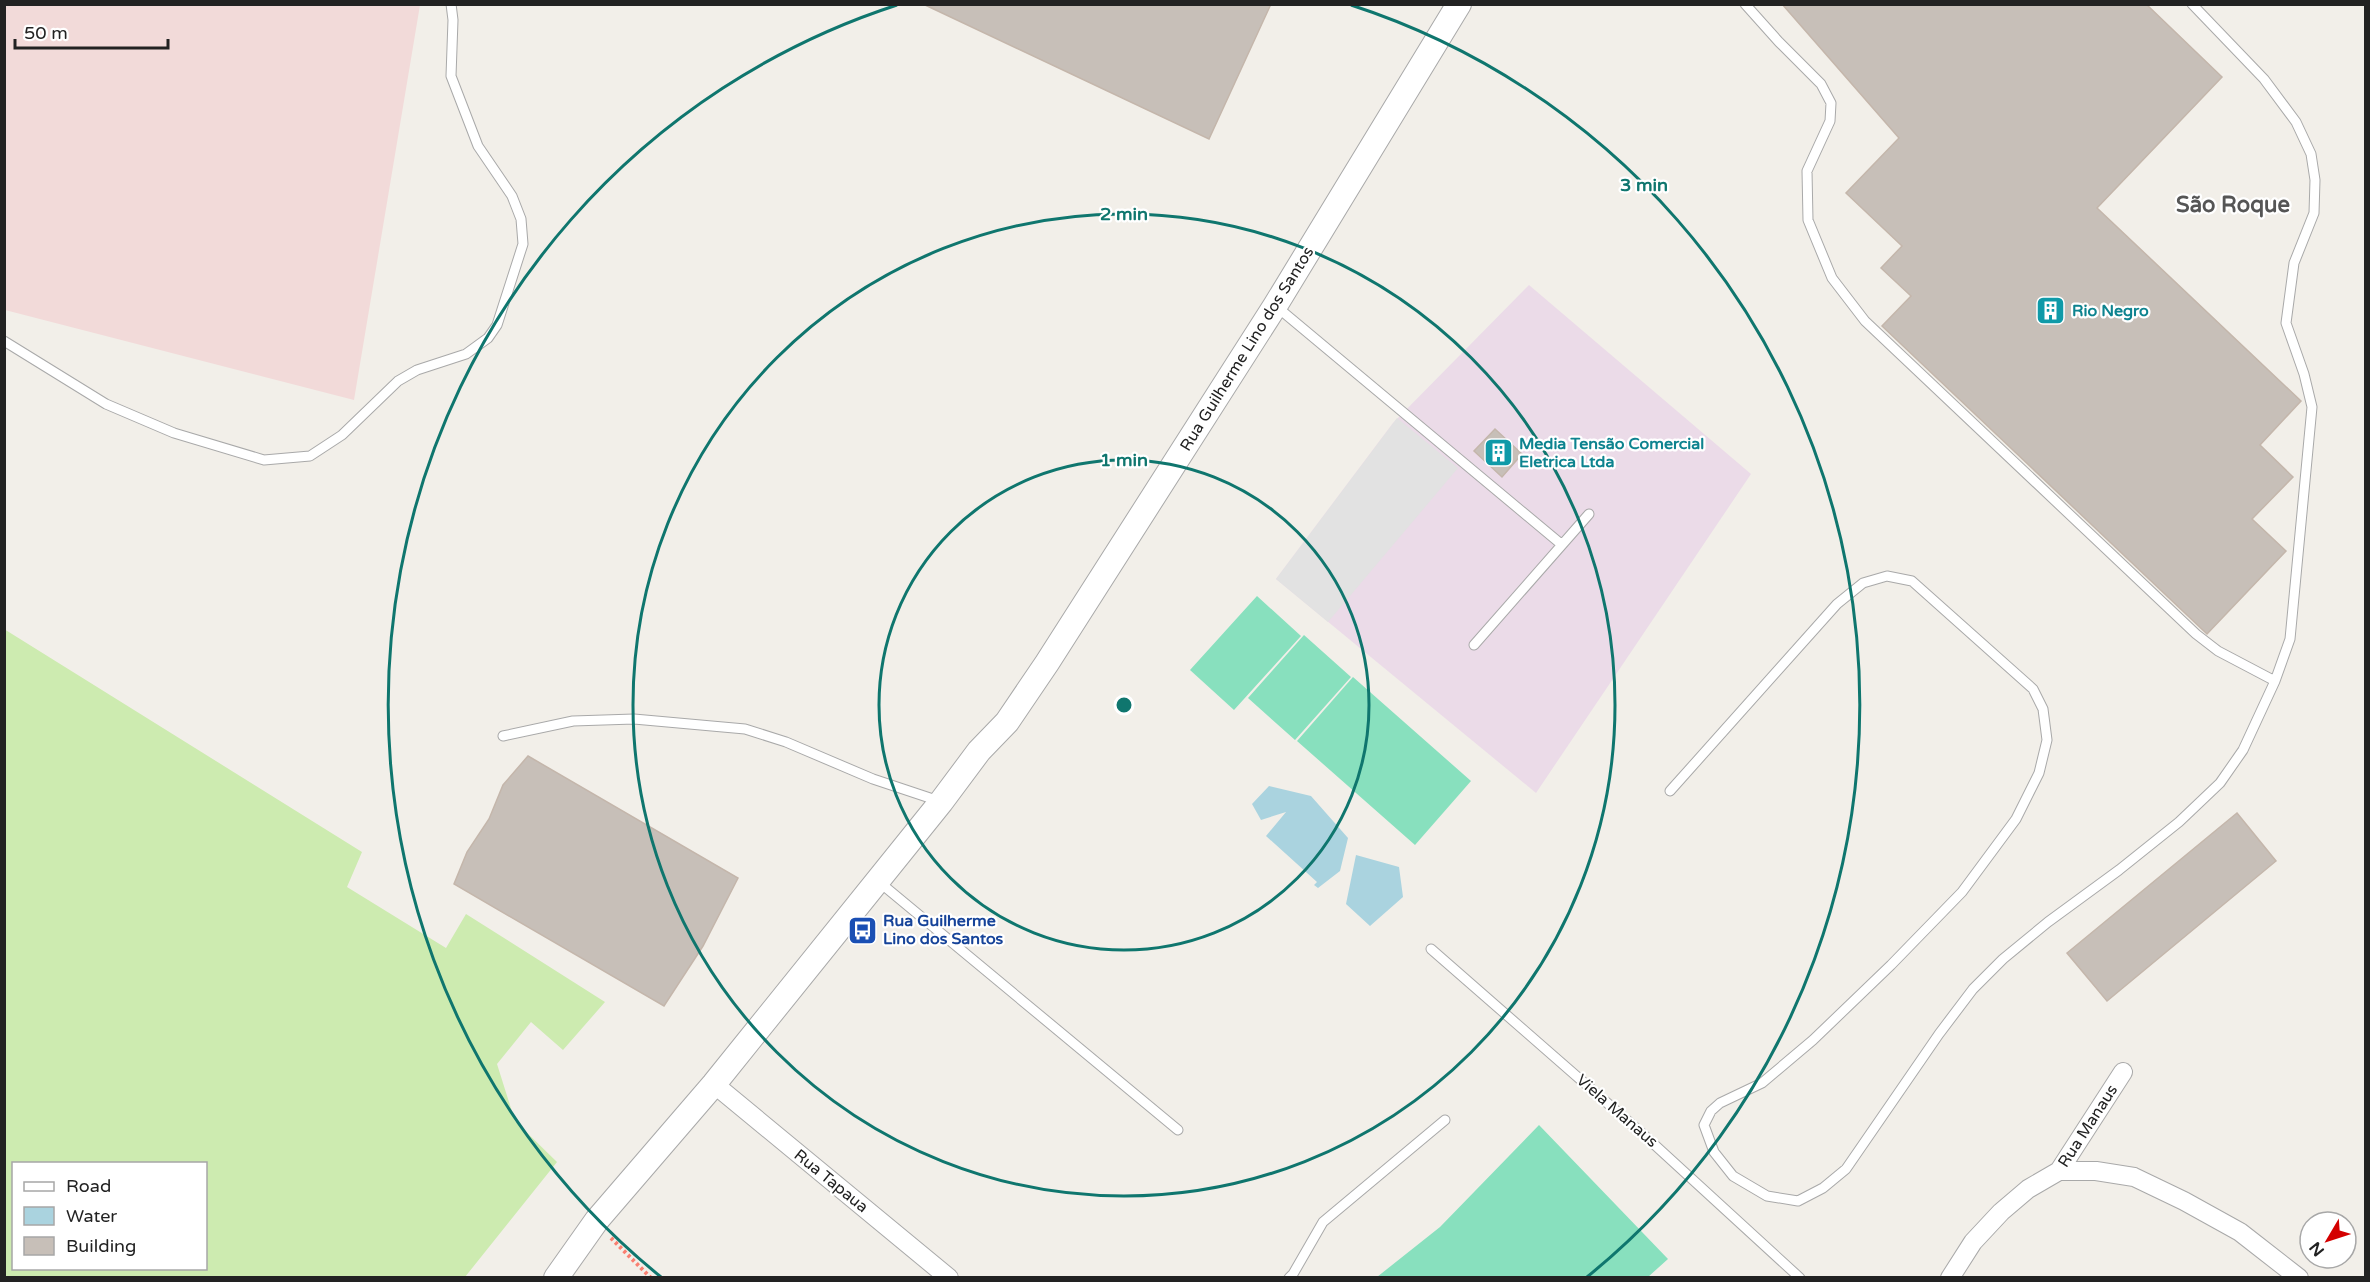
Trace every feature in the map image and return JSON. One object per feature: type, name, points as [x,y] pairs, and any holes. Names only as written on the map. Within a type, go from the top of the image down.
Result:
[{"type":"street","name":"Rua Guilherme Lino dos Santos","points":[[556,1278],[597,1220],[714,1084],[941,802],[979,751],[1007,722],[1275,306],[1459,4]]},
{"type":"street","name":"Rua Manaus","points":[[1950,1278],[1974,1242],[2001,1212],[2028,1189],[2058,1171],[2123,1072]]},
{"type":"street","name":"Rua Tapaua","points":[[714,1084],[949,1278]]},
{"type":"street","points":[[2058,1171],[2096,1171],[2134,1177],[2184,1201],[2240,1233],[2299,1278]]},
{"type":"lane","points":[[4,341],[106,404],[174,433],[264,460],[310,456],[342,435],[398,381],[417,370],[466,354],[488,338],[497,325],[523,244],[521,219],[512,196],[478,146],[451,76],[452,4]]},
{"type":"lane","points":[[1745,4],[1821,84],[1832,103],[1830,121],[1807,171],[1808,220],[1832,278],[1865,321],[2196,634],[2218,651],[2275,681]]},
{"type":"lane","points":[[1670,791],[1837,604],[1863,583],[1887,576],[1912,581],[1934,599],[2033,689],[2043,710],[2047,740],[2039,773],[2016,819],[1962,892],[1813,1040],[1762,1083],[1720,1103],[1704,1125],[1714,1152],[1733,1176],[1767,1196],[1798,1201],[1823,1188],[1846,1169],[1939,1034],[1973,989],[2003,959],[2048,922],[2179,822],[2220,783],[2243,750],[2275,681],[2290,639],[2312,407],[2304,374],[2286,323],[2295,263],[2314,213],[2316,180],[2311,154],[2296,122],[2264,79],[2192,4]]},
{"type":"lane","points":[[1275,306],[1561,544]]},
{"type":"lane","points":[[1474,645],[1589,514]]},
{"type":"lane","points":[[503,736],[573,721],[634,718],[746,729],[786,742],[873,779],[941,802]]},
{"type":"lane","points":[[877,880],[1178,1130]]},
{"type":"lane","name":"Viela Manaus","points":[[1431,949],[1645,1136],[1800,1278]]},
{"type":"lane","points":[[1289,1278],[1323,1222],[1445,1120]]},
{"type":"path","points":[[597,1220],[628,1256],[651,1278]]},
{"type":"shaded area","points":[[4,5],[420,5],[354,400],[5,310]]},
{"type":"shaded area","points":[[1529,285],[1751,474],[1536,793],[1276,579],[1393,423]]},
{"type":"shaded area","points":[[1397,418],[1458,468],[1328,622],[1276,579]]},
{"type":"green space","points":[[1257,596],[1301,636],[1234,710],[1190,670]]},
{"type":"green space","points":[[4,629],[362,852],[347,887],[446,948],[466,914],[605,1002],[563,1050],[531,1022],[497,1064],[515,1121],[557,1162],[465,1277],[5,1277]]},
{"type":"green space","points":[[1304,635],[1351,677],[1295,740],[1248,698]]},
{"type":"green space","points":[[1353,677],[1471,781],[1415,845],[1297,741]]},
{"type":"green space","points":[[1539,1125],[1668,1259],[1648,1277],[1377,1277],[1440,1227]]},
{"type":"water","points":[[1269,786],[1311,796],[1348,838],[1340,871],[1318,888],[1314,885],[1317,882],[1266,836],[1286,812],[1261,820],[1252,804]]},
{"type":"water","points":[[1356,855],[1399,867],[1403,897],[1370,926],[1346,904]]},
{"type":"building","points":[[923,4],[1271,4],[1209,139]]},
{"type":"building","name":"Rio Negro","points":[[1782,4],[2146,4],[2222,77],[2097,208],[2301,401],[2260,445],[2293,477],[2252,519],[2286,551],[2207,634],[1882,326],[1911,296],[1881,268],[1902,246],[1846,193],[1899,138]]},
{"type":"building","name":"Media Tensão Comercial Eletrica Ltda","points":[[1495,429],[1522,454],[1502,477],[1474,451]]},
{"type":"building","points":[[528,756],[738,878],[703,946],[664,1006],[454,884],[467,852],[489,819],[503,785]]},
{"type":"building","points":[[2237,813],[2276,861],[2107,1001],[2067,953]]},
{"type":"place","name":"Rio Negro","points":[[2051,311]]},
{"type":"place","name":"Media Tensão Comercial Eletrica Ltda","points":[[1498,453]]},
{"type":"place","name":"Rua Guilherme Lino dos Santos","points":[[862,930]]},
{"type":"district","name":"São Roque","points":[[2233,205]]}]
